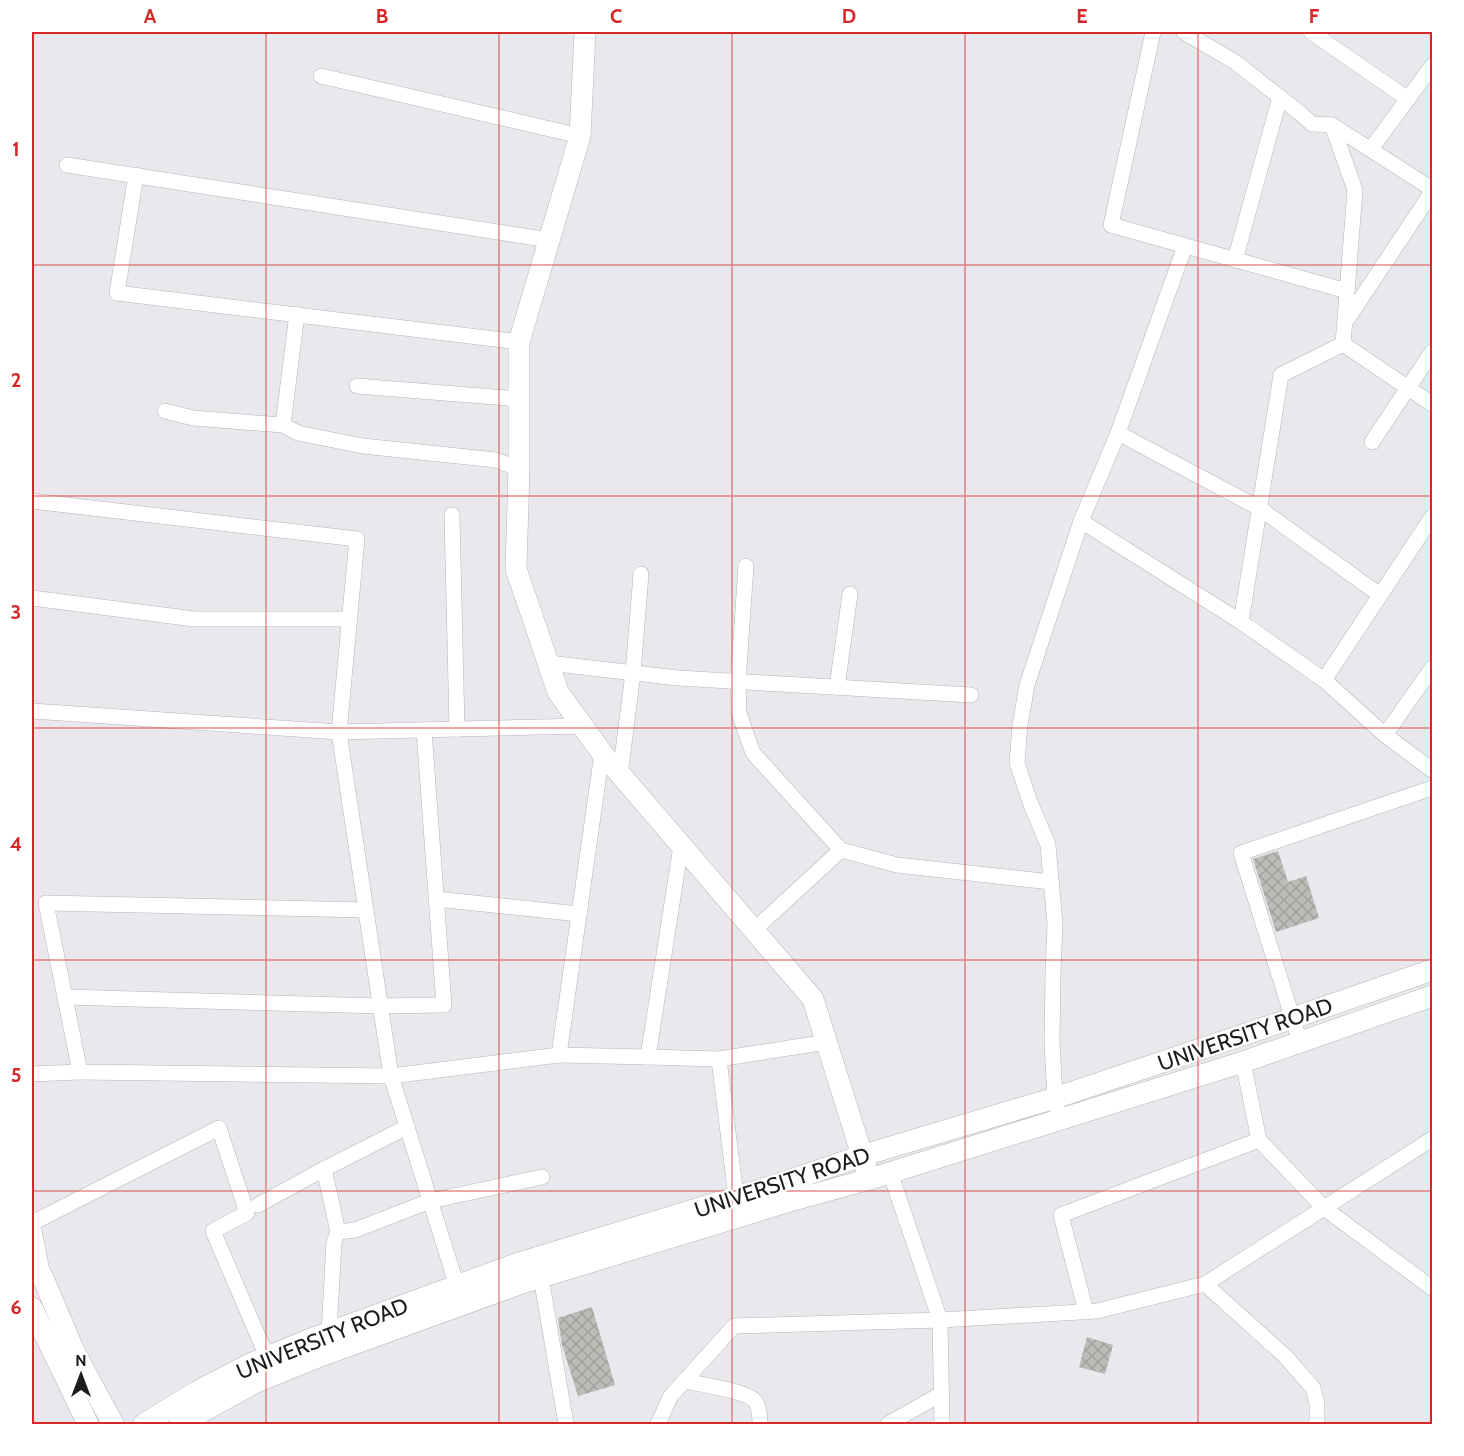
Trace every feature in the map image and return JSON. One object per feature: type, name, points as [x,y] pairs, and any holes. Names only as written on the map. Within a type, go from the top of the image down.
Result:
[{"type":"street","points":[[585,32],[580,136],[519,342],[516,569],[558,693],[620,775],[813,999],[870,1179]]},
{"type":"street","points":[[1153,32],[1111,225],[1347,291]]},
{"type":"street","points":[[1184,32],[1235,62],[1312,124],[1332,125],[1432,190],[1344,323]]},
{"type":"street","points":[[1311,32],[1408,99]]},
{"type":"street","points":[[1371,149],[1432,66]]},
{"type":"street","points":[[321,76],[580,136]]},
{"type":"street","points":[[1235,260],[1280,98]]},
{"type":"street","points":[[1332,125],[1355,190],[1343,344]]},
{"type":"street","points":[[68,165],[549,240]]},
{"type":"street","points":[[136,176],[117,292],[519,342]]},
{"type":"street","points":[[1059,1119],[1055,1098],[1052,1042],[1055,924],[1051,882],[1047,845],[1017,763],[1020,725],[1027,685],[1081,521],[1118,433],[1185,246]]},
{"type":"street","points":[[283,425],[297,314]]},
{"type":"street","points":[[1343,344],[1432,404]]},
{"type":"street","points":[[1241,621],[1281,375],[1343,344]]},
{"type":"street","points":[[1372,441],[1432,352]]},
{"type":"street","points":[[357,386],[519,399]]},
{"type":"street","points":[[165,411],[193,417],[283,425],[298,433],[363,446],[496,460],[519,469]]},
{"type":"street","points":[[1118,433],[1259,508],[1380,595]]},
{"type":"street","points":[[32,501],[357,539],[339,732],[391,1076],[457,1286]]},
{"type":"street","points":[[452,515],[457,729]]},
{"type":"street","points":[[1324,680],[1432,516]]},
{"type":"street","points":[[1081,521],[1241,621],[1324,680],[1385,735],[1432,770]]},
{"type":"street","points":[[746,566],[738,682],[739,713],[753,753],[841,850],[897,865],[1051,882]]},
{"type":"street","points":[[620,775],[633,673],[641,574]]},
{"type":"street","points":[[837,687],[850,594]]},
{"type":"street","points":[[32,598],[194,619],[350,619]]},
{"type":"street","points":[[548,663],[678,678],[971,695]]},
{"type":"street","points":[[1385,735],[1432,668]]},
{"type":"street","points":[[32,711],[339,732],[582,726]]},
{"type":"street","points":[[65,997],[381,1006],[444,1005],[424,730]]},
{"type":"street","points":[[559,1055],[602,753]]},
{"type":"street","points":[[1300,1042],[1241,853],[1432,788]]},
{"type":"street","points":[[648,1057],[681,846]]},
{"type":"street","points":[[754,930],[841,850]]},
{"type":"street","points":[[436,899],[579,914]]},
{"type":"street","points":[[80,1072],[65,997],[39,903],[366,910]]},
{"type":"street","name":"UNIVERSITY ROAD","points":[[144,1425],[196,1392],[248,1365],[519,1263],[1055,1098],[1432,970]]},
{"type":"street","name":"UNIVERSITY ROAD","points":[[180,1425],[256,1382],[318,1357],[541,1277],[870,1179],[1243,1062],[1432,996]]},
{"type":"street","points":[[32,1074],[80,1072],[391,1076],[559,1055],[719,1059],[827,1042]]},
{"type":"street","points":[[719,1059],[736,1197]]},
{"type":"street","points":[[1243,1062],[1259,1140],[1324,1208],[1432,1288]]},
{"type":"street","points":[[258,1205],[407,1127]]},
{"type":"street","points":[[43,1278],[32,1222],[219,1128],[247,1213],[213,1231],[267,1357]]},
{"type":"street","points":[[658,1425],[670,1397],[734,1326],[940,1320],[1086,1312],[1205,1284],[1432,1139]]},
{"type":"street","points":[[1086,1312],[1061,1215],[1259,1140]]},
{"type":"street","points":[[324,1169],[338,1232],[334,1242],[329,1333]]},
{"type":"street","points":[[890,1172],[940,1320],[942,1425]]},
{"type":"street","points":[[338,1232],[355,1230],[430,1201],[542,1177]]},
{"type":"street","points":[[32,1260],[43,1278],[74,1352],[113,1425]]},
{"type":"street","points":[[541,1277],[566,1425]]},
{"type":"street","points":[[1205,1284],[1285,1356],[1313,1388],[1317,1403],[1317,1425]]},
{"type":"street","points":[[32,1308],[88,1425]]},
{"type":"street","points":[[685,1381],[745,1395],[755,1401],[760,1425]]},
{"type":"street","points":[[888,1425],[941,1394]]},
{"type":"building","points":[[1278,851],[1288,882],[1306,876],[1319,918],[1276,932],[1253,859]]},
{"type":"building","points":[[592,1307],[615,1385],[578,1396],[562,1345],[558,1318]]},
{"type":"building","points":[[1087,1337],[1113,1345],[1105,1374],[1079,1367]]}]
